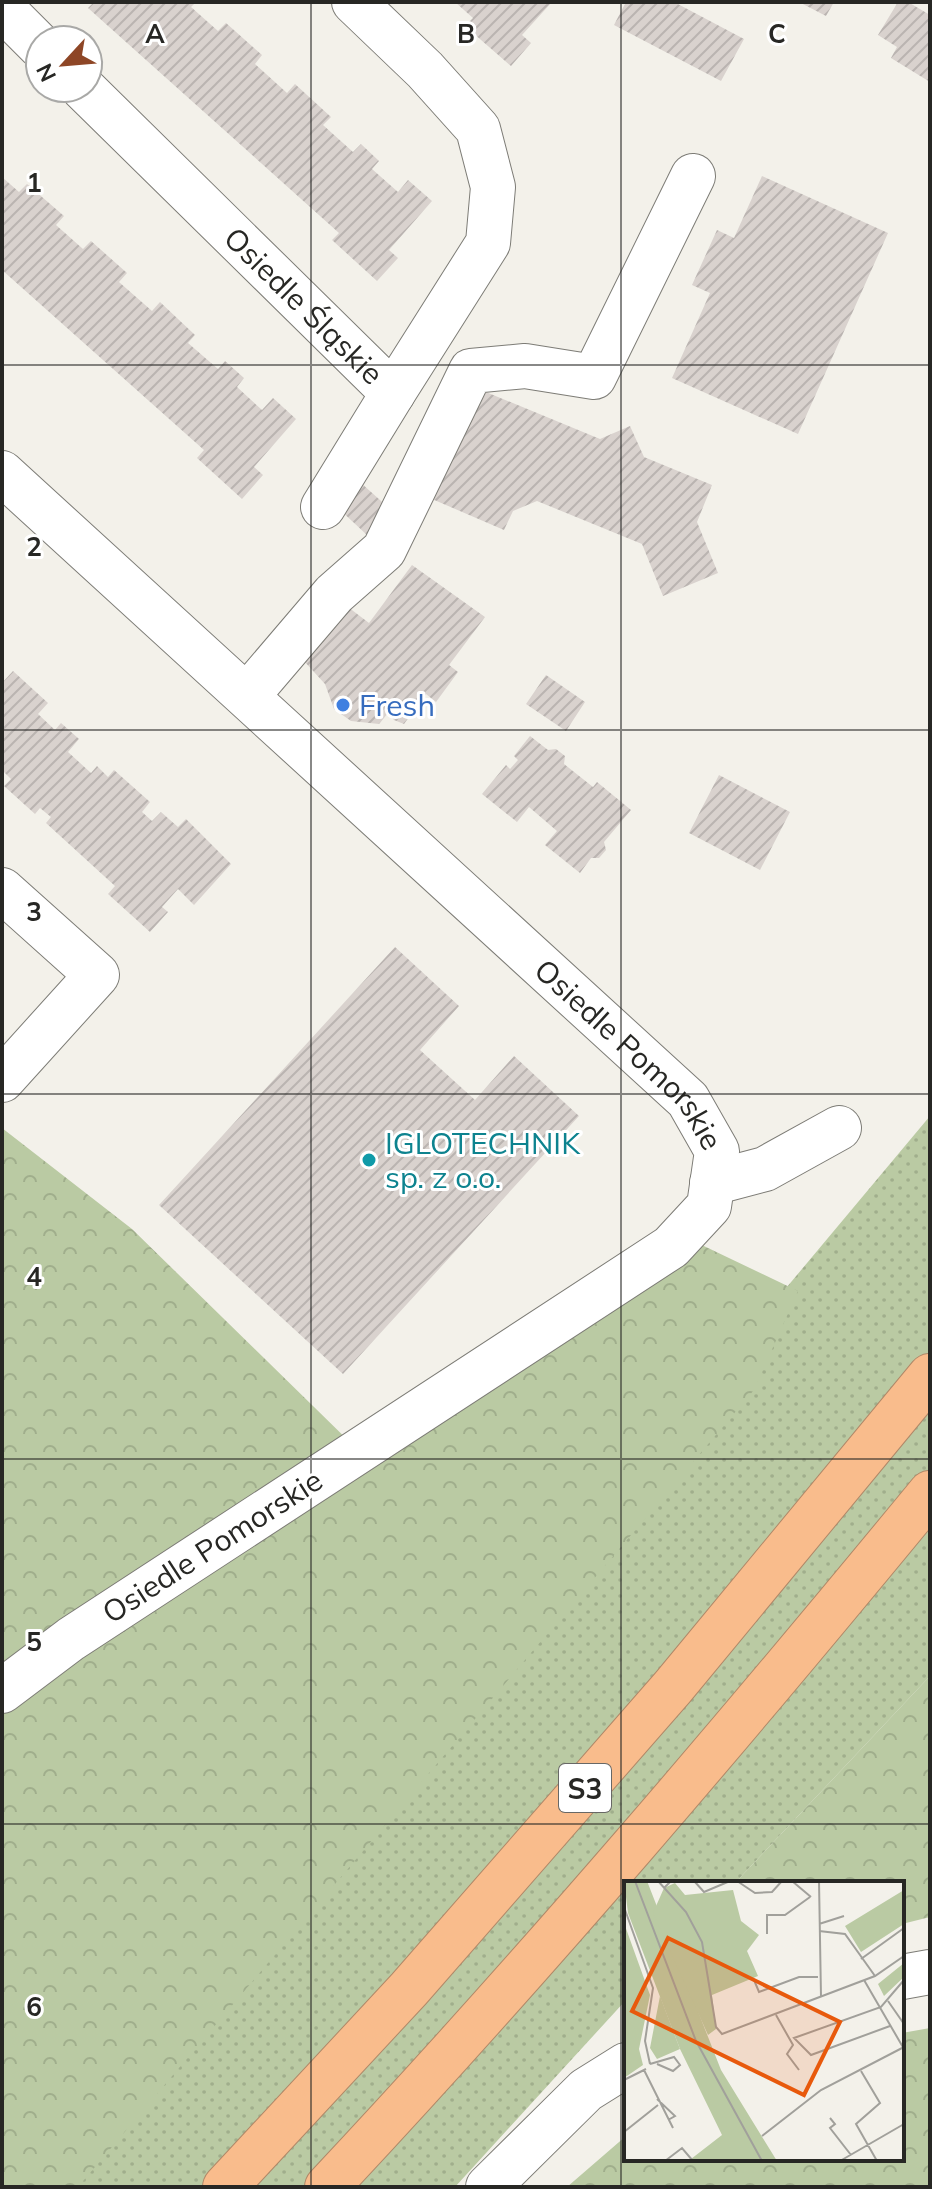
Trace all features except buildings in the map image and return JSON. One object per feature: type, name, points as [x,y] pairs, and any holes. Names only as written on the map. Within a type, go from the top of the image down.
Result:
[{"type":"highway","name":"S3","points":[[225,2187],[409,1989],[663,1699],[930,1376]]},
{"type":"highway","name":"S3","points":[[327,2187],[466,2039],[732,1734],[930,1493]]},
{"type":"street","name":"Osiedle Śląskie","points":[[99,104],[393,393],[488,243],[493,187],[478,129],[425,70],[354,2]]},
{"type":"street","points":[[2,8],[24,30]]},
{"type":"street","points":[[247,696],[334,594],[384,550],[471,371],[525,366],[594,377],[693,176]]},
{"type":"street","points":[[323,507],[393,393]]},
{"type":"street","name":"Osiedle Pomorskie","points":[[2,473],[688,1100],[717,1151],[709,1206],[671,1247],[71,1639],[2,1691]]},
{"type":"street","points":[[2,890],[97,975],[2,1080]]},
{"type":"street","points":[[712,1183],[765,1169],[839,1128]]},
{"type":"street","points":[[904,1977],[930,1972]]},
{"type":"street","points":[[488,2187],[586,2090],[624,2066]]},
{"type":"green space","points":[[930,1116],[930,1676],[737,1881],[624,1881],[624,2002],[455,2187],[34,2187]]},
{"type":"green space","points":[[2,1128],[132,1229],[361,1453],[685,1237],[798,1291],[754,1390],[78,2187],[2,2187]]},
{"type":"green space","points":[[930,1676],[930,1917],[904,1924],[904,1881],[737,1881]]},
{"type":"green space","points":[[930,2028],[930,2187],[567,2187],[624,2138],[624,2161],[904,2161],[904,2033]]},
{"type":"place","name":"Fresh","points":[[343,705]]},
{"type":"place","name":"IGLOTECHNIK sp. z o.o.","points":[[369,1160]]}]
